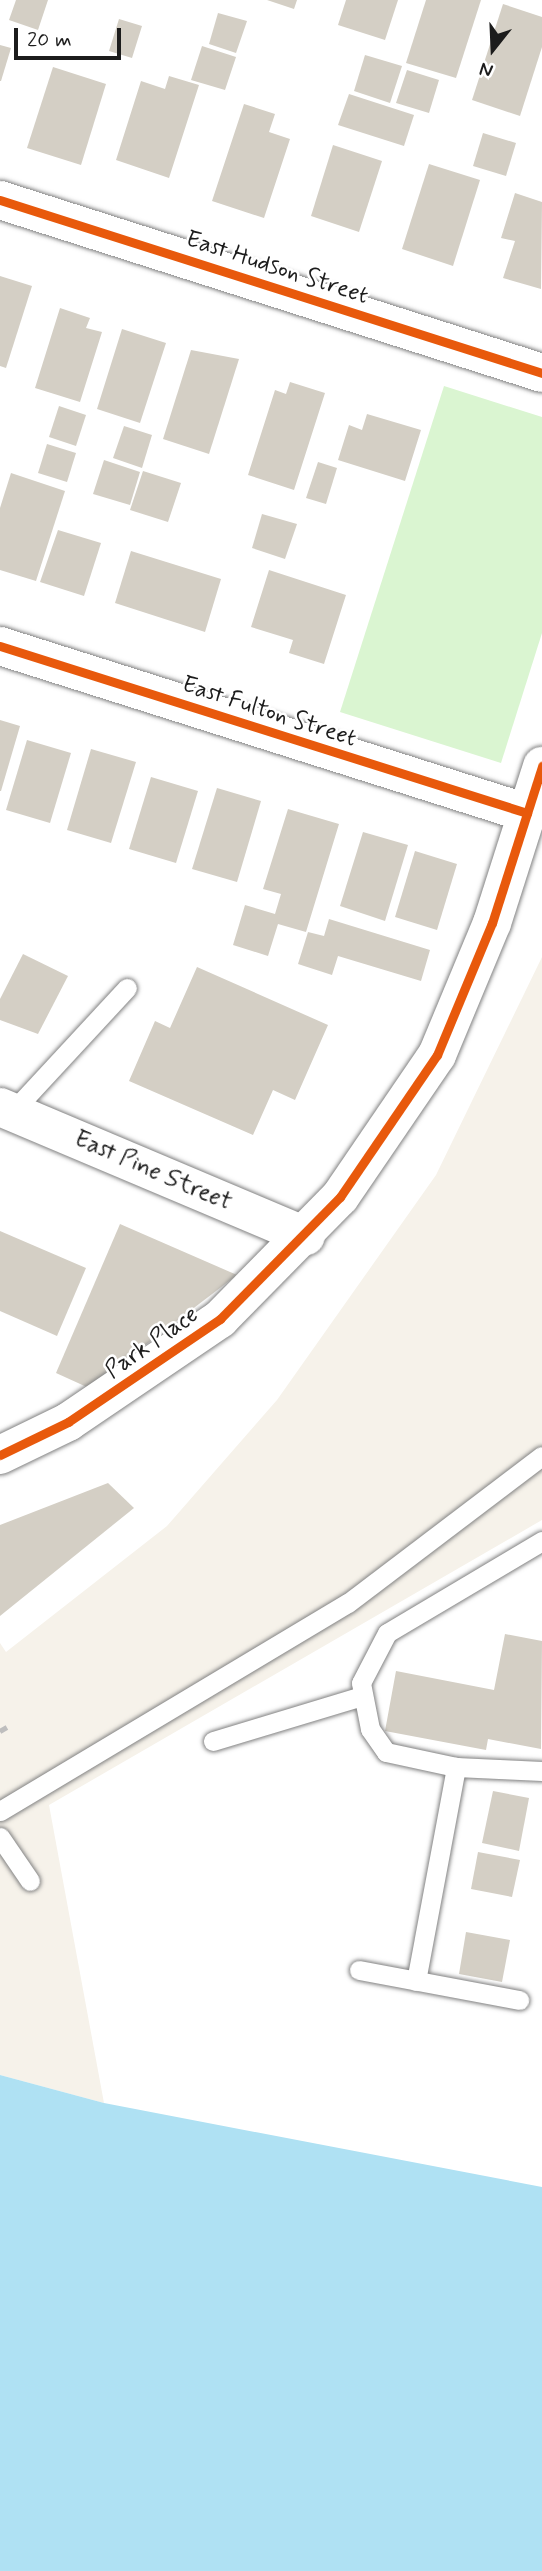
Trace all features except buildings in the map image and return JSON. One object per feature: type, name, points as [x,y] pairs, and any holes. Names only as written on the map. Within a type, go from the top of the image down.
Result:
[{"type":"street","name":"East Hudson Street","points":[[0,200],[542,373]]},
{"type":"street","name":"East Fulton Street","points":[[0,646],[527,813]]},
{"type":"street","name":"Park Place","points":[[0,1455],[68,1422],[159,1363],[220,1319],[306,1236],[388,1133],[437,1055],[492,923],[542,766]]},
{"type":"street","name":"East Pine Street","points":[[6,1110],[306,1236]]},
{"type":"lane","points":[[6,1110],[127,988]]},
{"type":"lane","points":[[0,1811],[348,1603],[542,1456]]},
{"type":"lane","points":[[542,1541],[387,1633],[363,1670],[362,1696],[374,1738],[386,1752],[456,1767],[542,1772]]},
{"type":"lane","points":[[214,1741],[362,1696]]},
{"type":"lane","points":[[416,1981],[456,1767]]},
{"type":"lane","points":[[0,1838],[30,1881]]},
{"type":"lane","points":[[359,1970],[519,2000]]},
{"type":"shaded area","points":[[542,957],[542,1520],[49,1805],[104,2103],[0,2075],[0,1643],[6,1652],[167,1526],[277,1400],[436,1175]]},
{"type":"green space","points":[[444,386],[542,417],[542,633],[501,763],[340,712]]},
{"type":"water","points":[[0,2075],[104,2103],[542,2187],[542,2571],[0,2571]]},
{"type":"railway","points":[[0,1731],[7,1727]]},
{"type":"cycle path","points":[[0,200],[542,373]]},
{"type":"cycle path","points":[[0,646],[527,813]]},
{"type":"cycle path","points":[[0,1455],[68,1422],[220,1319],[340,1197],[437,1055],[492,923],[542,766]]}]
